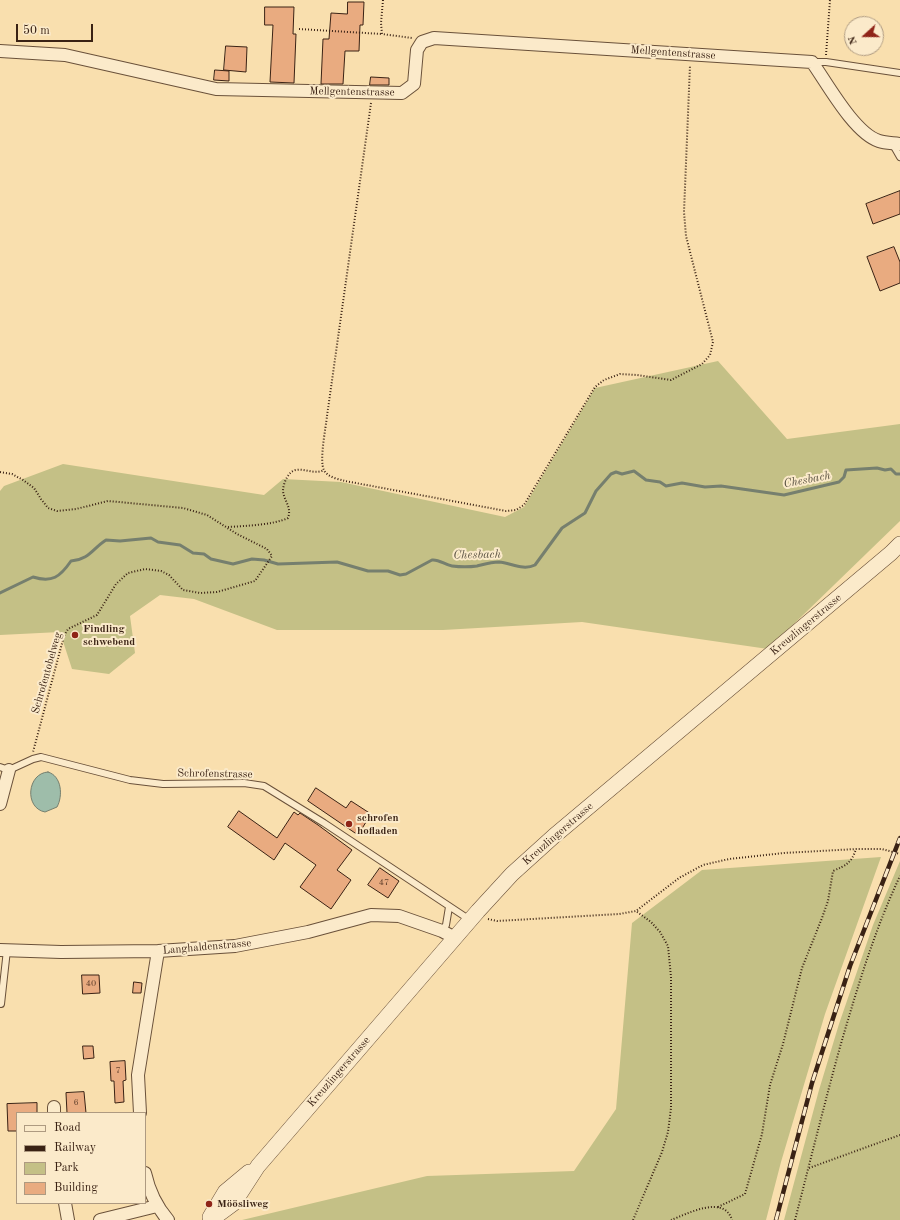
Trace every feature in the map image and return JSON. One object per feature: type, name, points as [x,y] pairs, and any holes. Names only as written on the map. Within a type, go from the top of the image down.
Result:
[{"type":"street","name":"Mellgentenstrasse","points":[[0,51],[65,54],[216,89],[372,93],[402,93],[414,84],[418,50],[422,42],[434,38],[812,62]]},
{"type":"street","points":[[812,62],[850,117],[865,134],[878,141],[896,143]]},
{"type":"street","name":"Kreuzlingerstrasse","points":[[258,1166],[448,934],[474,916],[512,874],[554,836],[873,569],[900,544]]},
{"type":"street","points":[[0,804],[5,768]]},
{"type":"street","name":"Langhaldenstrasse","points":[[4,950],[61,952],[158,951],[235,946],[308,932],[370,914],[399,916],[448,934]]},
{"type":"street","points":[[140,1112],[138,1075],[158,951]]},
{"type":"street","points":[[208,1220],[225,1192],[244,1175],[258,1166]]},
{"type":"street","points":[[211,1220],[234,1203],[258,1166]]},
{"type":"street","points":[[146,1178],[148,1188],[157,1206],[168,1220]]},
{"type":"street","points":[[65,1204],[68,1220]]},
{"type":"street","points":[[100,1220],[157,1206]]},
{"type":"lane","points":[[812,62],[826,62],[900,74]]},
{"type":"lane","points":[[896,143],[900,157]]},
{"type":"lane","name":"Schrofenstrasse","points":[[5,768],[41,757],[130,780],[163,784],[244,783],[264,786],[324,823],[449,907],[474,916]]},
{"type":"lane","points":[[448,934],[446,925],[449,907]]},
{"type":"lane","points":[[1,1004],[4,950]]},
{"type":"path","points":[[382,34],[381,23],[383,0]]},
{"type":"path","points":[[826,62],[830,0]]},
{"type":"path","points":[[299,29],[382,34],[412,38],[422,42]]},
{"type":"path","points":[[372,93],[327,416],[322,460],[324,470],[331,476],[345,481],[479,507],[506,511],[516,510],[524,505],[529,498],[595,387],[604,380],[620,374],[670,380],[702,364],[710,355],[712,342],[686,236],[684,212],[690,54]]},
{"type":"path","points":[[0,472],[12,474],[23,480],[34,488],[48,508],[57,511],[76,510],[108,501],[183,508],[208,515],[228,527],[261,524],[288,518],[290,512],[283,491],[287,477],[291,472],[296,470],[319,472],[324,470]]},
{"type":"path","name":"Schrofentobelweg","points":[[33,759],[33,753],[64,636],[68,629],[98,615],[116,584],[122,577],[137,570],[153,569],[161,571],[169,575],[183,590],[200,593],[217,592],[255,581],[272,556],[268,549],[237,534],[228,527]]},
{"type":"path","points":[[474,916],[497,920],[619,914],[636,911],[679,878],[703,865],[729,859],[856,849],[882,849],[900,854]]},
{"type":"path","points":[[671,1220],[702,1209],[718,1207],[745,1194],[762,1134],[770,1085],[783,1044],[802,968],[828,901],[833,871],[847,865],[853,859],[856,849]]},
{"type":"path","points":[[795,1220],[854,998],[871,947],[900,876]]},
{"type":"path","points":[[634,1220],[662,1152],[668,1132],[671,1108],[671,977],[668,946],[660,932],[651,922],[636,911]]},
{"type":"path","points":[[808,1168],[900,1135]]},
{"type":"path","points":[[718,1207],[727,1210],[732,1220]]},
{"type":"green space","points":[[718,361],[787,439],[900,424],[900,521],[768,649],[582,622],[443,630],[277,630],[194,599],[160,595],[130,616],[135,653],[109,674],[72,669],[60,632],[0,635],[0,491],[4,486],[63,464],[264,495],[283,479],[341,482],[505,517],[524,507],[595,388]]},
{"type":"green space","points":[[881,857],[825,1014],[781,1162],[766,1220],[242,1220],[427,1176],[574,1171],[616,1109],[632,923],[702,870]]},
{"type":"green space","points":[[900,861],[900,1220],[784,1220],[819,1090],[839,1024],[873,925]]},
{"type":"shaded area","points":[[48,772],[53,774],[59,782],[60,797],[57,807],[45,812],[38,809],[34,804],[31,798],[31,791],[32,784],[36,778],[41,774]]},
{"type":"building","points":[[348,2],[364,2],[363,25],[360,25],[359,51],[345,51],[343,84],[321,84],[323,39],[329,39],[331,13],[347,14]]},
{"type":"building","points":[[265,7],[294,7],[293,34],[296,34],[294,83],[270,82],[273,25],[265,25]]},
{"type":"building","points":[[226,46],[247,47],[246,72],[224,70]]},
{"type":"building","points":[[215,70],[229,71],[229,81],[214,80]]},
{"type":"building","points":[[371,77],[389,78],[389,85],[370,85]]},
{"type":"building","points":[[900,191],[900,214],[873,224],[866,204]]},
{"type":"building","points":[[894,247],[900,262],[900,283],[880,291],[867,257]]},
{"type":"building","points":[[316,788],[346,808],[351,801],[371,814],[358,835],[308,801]]},
{"type":"building","points":[[239,811],[277,838],[294,812],[298,815],[300,813],[352,850],[337,870],[351,880],[331,909],[300,887],[316,865],[285,843],[274,860],[228,827]]},
{"type":"building","points":[[380,868],[399,881],[388,898],[368,885]]},
{"type":"building","points":[[82,975],[99,975],[100,993],[83,994]]},
{"type":"building","points":[[134,982],[142,983],[141,993],[133,993]]},
{"type":"building","points":[[83,1046],[93,1046],[94,1058],[84,1059]]},
{"type":"building","points":[[125,1061],[126,1080],[123,1081],[124,1102],[115,1103],[114,1081],[111,1081],[110,1062]]},
{"type":"building","points":[[84,1092],[86,1112],[67,1112],[66,1093]]},
{"type":"building","points":[[37,1103],[37,1112],[16,1112],[16,1131],[8,1131],[7,1104]]},
{"type":"waterway","name":"Chesbach","points":[[0,593],[33,577],[40,579],[50,579],[55,577],[59,575],[71,561],[87,556],[106,540],[120,541],[151,538],[158,542],[180,545],[193,553],[204,554],[211,559],[233,564],[252,559],[264,560],[278,564],[337,562],[368,571],[388,571],[400,575],[406,574],[432,560],[437,560],[458,567],[499,562],[522,567],[530,567],[535,565],[562,528],[585,513],[596,491],[611,474],[616,472],[622,474],[634,471],[646,480],[660,482],[666,486],[682,483],[705,487],[721,486],[784,495],[839,482],[844,477],[846,470],[877,468],[885,470],[891,469],[896,474],[900,474]]},
{"type":"railway","points":[[776,1220],[812,1083],[850,966],[900,838]]},
{"type":"place","name":"Findling schwebend","points":[[75,635]]},
{"type":"place","name":"schrofen hofladen","points":[[349,824]]},
{"type":"place","name":"Möösliweg","points":[[209,1204]]}]
